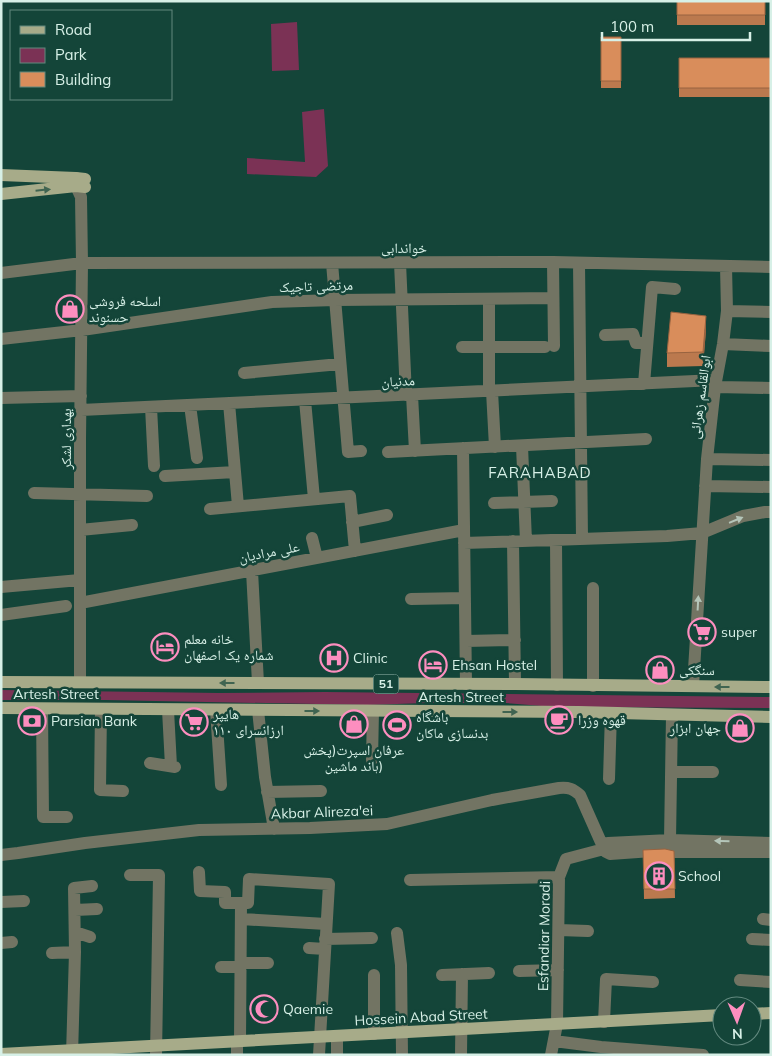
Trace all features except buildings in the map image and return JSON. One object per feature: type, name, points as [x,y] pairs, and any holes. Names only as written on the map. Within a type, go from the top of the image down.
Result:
[{"type":"main road","points":[[1,175],[81,186]]},
{"type":"main road","points":[[1,194],[81,186]]},
{"type":"main road","name":"Artesh Street","points":[[1,682],[771,687]]},
{"type":"main road","name":"Artesh Street","points":[[1,708],[611,713],[771,717]]},
{"type":"main road","name":"Hossein Abad Street","points":[[1,1054],[156,1050],[238,1041],[712,1016]]},
{"type":"street","name":"بهداری لشکر","points":[[80,682],[81,186]]},
{"type":"street","name":"خواندابی","points":[[1,272],[82,263],[553,262],[771,267]]},
{"type":"street","points":[[462,347],[549,346],[553,298],[553,262]]},
{"type":"street","points":[[332,263],[348,452],[361,451]]},
{"type":"street","points":[[400,263],[409,395],[415,451]]},
{"type":"street","points":[[579,263],[582,539]]},
{"type":"street","name":"ابوالقاسم زهرائی","points":[[693,686],[707,459],[727,311],[726,266]]},
{"type":"street","points":[[644,384],[652,287],[675,289]]},
{"type":"street","name":"مرتضی تاجیک","points":[[1,339],[82,330],[272,302],[553,298]]},
{"type":"street","points":[[489,299],[489,347],[495,447]]},
{"type":"street","points":[[727,311],[771,312]]},
{"type":"street","points":[[605,335],[633,334],[636,343],[648,343]]},
{"type":"street","points":[[723,344],[771,346]]},
{"type":"street","points":[[244,373],[340,364]]},
{"type":"street","name":"مدنیان","points":[[81,410],[644,384],[716,384],[771,388]]},
{"type":"street","points":[[1,398],[81,396]]},
{"type":"street","points":[[305,400],[314,500]]},
{"type":"street","points":[[229,403],[238,506]]},
{"type":"street","points":[[190,405],[197,458]]},
{"type":"street","points":[[151,407],[154,466]]},
{"type":"street","points":[[388,452],[646,440]]},
{"type":"street","points":[[515,684],[519,541],[524,502],[522,446]]},
{"type":"street","points":[[463,448],[466,684]]},
{"type":"street","points":[[707,459],[771,460]]},
{"type":"street","points":[[165,476],[235,472]]},
{"type":"street","points":[[705,486],[771,486]]},
{"type":"street","points":[[34,493],[147,496]]},
{"type":"street","points":[[210,509],[350,496],[355,551]]},
{"type":"street","points":[[494,503],[552,501]]},
{"type":"street","name":"علی مرادیان","points":[[80,604],[355,551],[464,536],[519,541],[667,536],[702,533],[744,516],[771,512]]},
{"type":"street","points":[[352,522],[387,515]]},
{"type":"street","points":[[80,530],[132,525]]},
{"type":"street","points":[[312,538],[317,558]]},
{"type":"street","points":[[556,540],[556,685]]},
{"type":"street","points":[[252,571],[258,683]]},
{"type":"street","points":[[1,587],[80,580]]},
{"type":"street","points":[[593,588],[593,686]]},
{"type":"street","points":[[411,599],[465,598]]},
{"type":"street","points":[[1,615],[66,606]]},
{"type":"street","points":[[466,641],[515,640]]},
{"type":"street","points":[[42,708],[42,817],[67,817]]},
{"type":"street","points":[[101,709],[100,790],[123,791]]},
{"type":"street","points":[[150,763],[173,766],[168,710]]},
{"type":"street","points":[[216,710],[221,785]]},
{"type":"street","points":[[258,710],[267,792],[274,829]]},
{"type":"street","points":[[372,760],[374,711]]},
{"type":"street","points":[[610,779],[611,713]]},
{"type":"street","points":[[670,840],[672,715]]},
{"type":"street","points":[[671,772],[713,772]]},
{"type":"street","name":"Akbar Alireza'ei","points":[[1,855],[199,830],[310,828],[387,824],[492,800],[559,788],[575,790],[580,795],[604,849]]},
{"type":"street","points":[[267,792],[321,791]]},
{"type":"street","name":"Esfandiar Moradi","points":[[551,1055],[557,1024],[559,877],[566,859],[604,849],[608,843],[670,840],[771,843]]},
{"type":"street","name":"Esfandiar Moradi","points":[[604,849],[610,854],[666,850],[674,852],[771,852]]},
{"type":"street","points":[[199,872],[200,891],[225,892],[225,903],[248,903],[249,879],[329,884],[319,1055]]},
{"type":"street","points":[[130,876],[159,875],[156,1050]]},
{"type":"street","points":[[410,880],[559,877]]},
{"type":"street","points":[[72,1053],[75,952],[74,888],[92,886]]},
{"type":"street","points":[[1,902],[24,901]]},
{"type":"street","points":[[237,1055],[241,965],[241,903]]},
{"type":"street","points":[[74,910],[97,909]]},
{"type":"street","points":[[241,920],[326,924]]},
{"type":"street","points":[[559,930],[588,931]]},
{"type":"street","points":[[75,932],[90,937]]},
{"type":"street","points":[[397,933],[401,964],[402,1055]]},
{"type":"street","points":[[309,948],[372,938]]},
{"type":"street","points":[[752,939],[771,940]]},
{"type":"street","points":[[52,953],[75,952]]},
{"type":"street","points":[[221,967],[268,963]]},
{"type":"street","points":[[519,971],[558,970]]},
{"type":"street","points":[[442,975],[489,973]]},
{"type":"street","points":[[461,1055],[462,974]]},
{"type":"street","points":[[374,975],[374,1034]]},
{"type":"street","points":[[604,1022],[606,979],[653,982]]},
{"type":"street","points":[[740,980],[771,982]]},
{"type":"street","points":[[337,1036],[337,1055]]},
{"type":"street","points":[[554,1041],[609,1051],[703,1055]]},
{"type":"green space","points":[[297,22],[299,70],[272,71],[271,24]]},
{"type":"green space","points":[[324,109],[328,166],[316,177],[247,174],[247,158],[305,162],[302,112]]},
{"type":"green space","points":[[1,690],[771,697],[771,708],[554,707],[506,703],[367,705],[1,700]]},
{"type":"place","name":"اسلحه فروشی حسنوند","points":[[70,309]]},
{"type":"place","name":"super","points":[[702,632]]},
{"type":"place","name":"خانه معلم شماره یک اصفهان","points":[[165,647]]},
{"type":"place","name":"Clinic","points":[[334,658]]},
{"type":"place","name":"Ehsan Hostel","points":[[433,665]]},
{"type":"place","name":"سنگکی","points":[[660,670]]},
{"type":"place","name":"قهوه وزرا","points":[[559,720]]},
{"type":"place","name":"Parsian Bank","points":[[32,721]]},
{"type":"place","name":"هایپر ارزانسرای ۱۱۰","points":[[194,722]]},
{"type":"place","name":"عرفان اسپرت(پخش باند ماشین)","points":[[354,724]]},
{"type":"place","name":"باشگاه بدنسازی ماکان","points":[[397,725]]},
{"type":"place","name":"جهان ابزار","points":[[740,728]]},
{"type":"place","name":"School","points":[[659,876]]},
{"type":"place","name":"Qaemie","points":[[264,1009]]},
{"type":"district","name":"FARAHABAD","points":[[540,473]]}]
